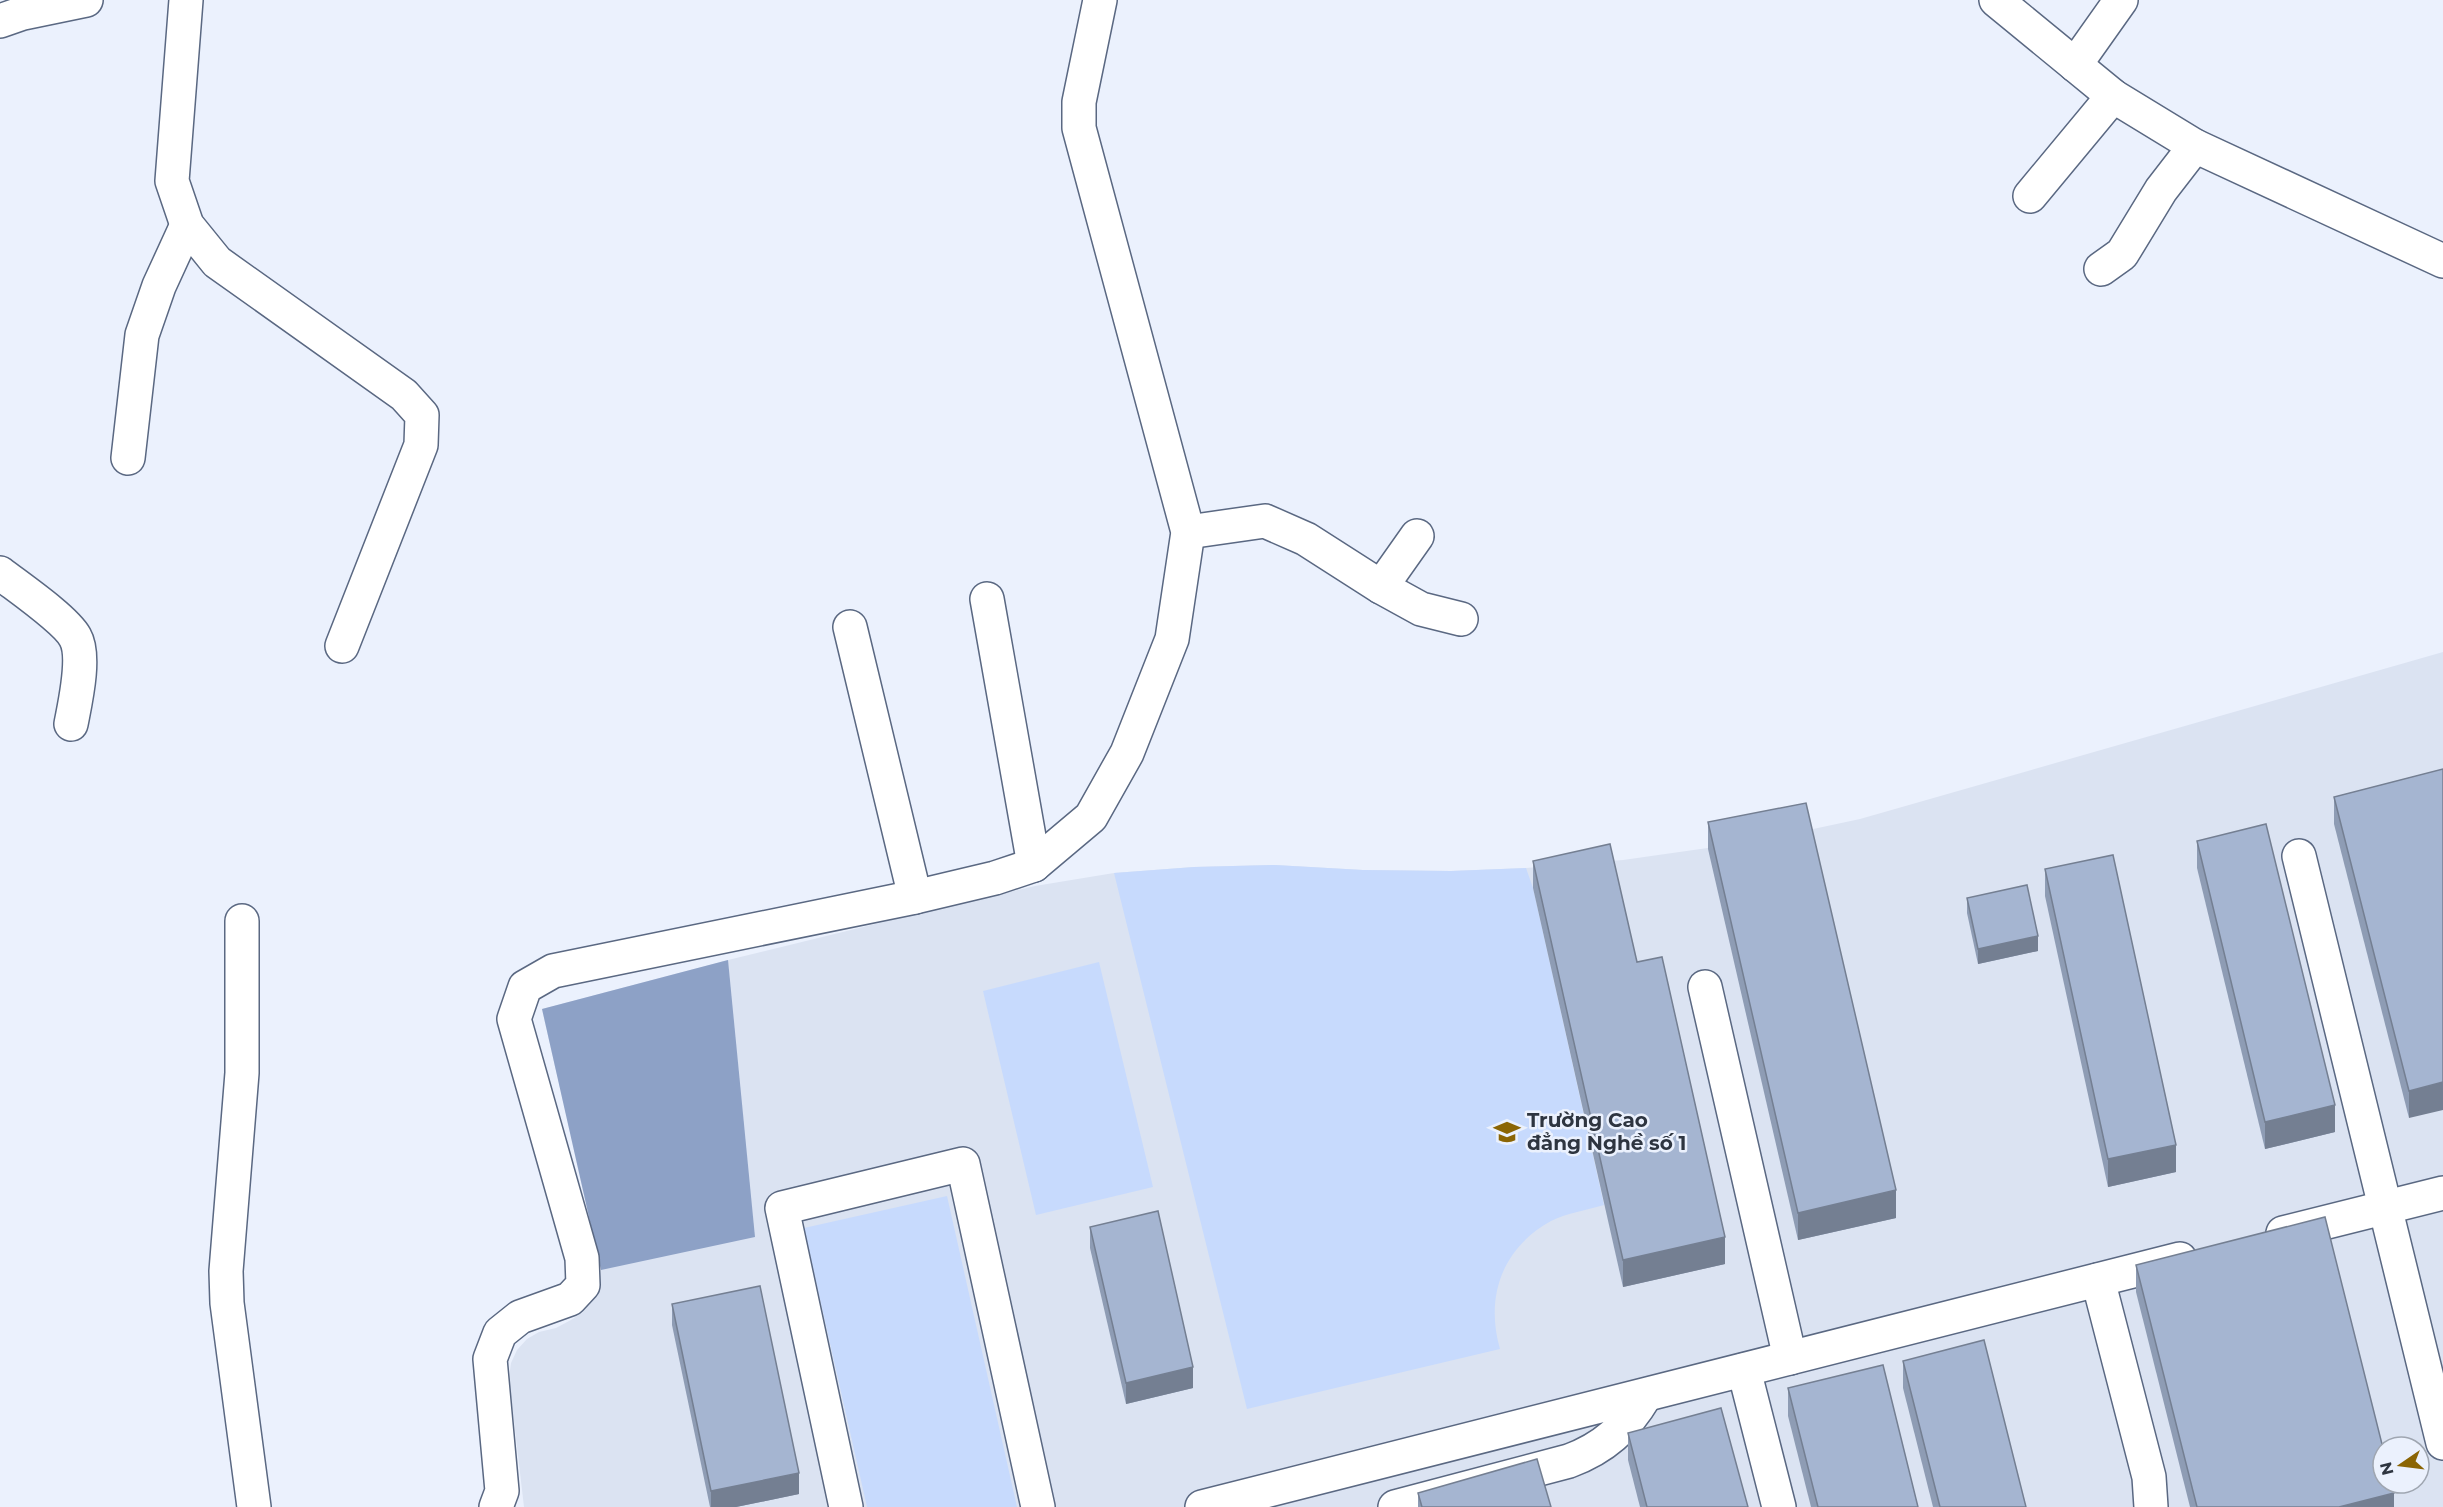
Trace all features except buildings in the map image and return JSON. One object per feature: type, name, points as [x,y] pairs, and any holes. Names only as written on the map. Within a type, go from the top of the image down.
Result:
[{"type":"street","points":[[15,11],[86,0]]},
{"type":"street","points":[[186,0],[172,180],[187,225],[218,262],[404,395],[422,415],[422,445],[342,646]]},
{"type":"street","points":[[496,1507],[502,1491],[490,1359],[500,1333],[520,1317],[570,1299],[583,1285],[582,1258],[514,1019],[525,987],[553,971],[915,897],[994,878],[1034,865],[1091,817],[1126,753],[1172,639],[1188,532],[1079,128],[1079,102],[1101,0]]},
{"type":"street","points":[[1996,0],[2113,96],[2195,146],[2443,261]]},
{"type":"street","points":[[2075,65],[2121,0]]},
{"type":"street","points":[[2030,196],[2113,96]]},
{"type":"street","points":[[2101,269],[2122,254],[2161,190],[2195,146]]},
{"type":"street","points":[[128,458],[142,335],[159,286],[187,225]]},
{"type":"street","points":[[1188,532],[1265,521],[1306,539],[1381,587],[1421,609],[1461,619]]},
{"type":"street","points":[[1381,587],[1417,536]]},
{"type":"street","points":[[0,573],[54,615],[76,637],[80,669],[71,724]]},
{"type":"street","points":[[987,599],[1034,865]]},
{"type":"street","points":[[850,627],[915,897]]},
{"type":"street","points":[[2299,856],[2443,1443]]},
{"type":"street","points":[[242,921],[242,1073],[225,1271],[227,1303],[254,1507]]},
{"type":"street","points":[[1705,987],[1790,1358]]},
{"type":"street","points":[[846,1507],[782,1208],[963,1164],[1038,1507]]},
{"type":"street","points":[[2259,1239],[2443,1193]]},
{"type":"street","points":[[1202,1507],[1265,1499],[1744,1370],[2213,1251]]},
{"type":"street","points":[[2098,1280],[2149,1477],[2151,1507]]},
{"type":"street","points":[[1744,1370],[1779,1507]]},
{"type":"street","points":[[1395,1507],[1569,1461],[1587,1454],[1622,1430],[1645,1396]]},
{"type":"shaded area","name":"Trường Cao đẳng Nghề số 1","points":[[2443,652],[2443,1507],[524,1507],[509,1378],[511,1363],[517,1350],[527,1339],[539,1332],[556,1328],[583,1312],[593,1299],[599,1285],[601,1270],[542,1009],[728,960],[957,904],[1035,886],[1114,873],[1194,867],[1275,865],[1363,870],[1451,871],[1526,868],[1623,860],[1757,841],[1860,819]]},
{"type":"shaded area","points":[[1275,865],[1363,870],[1451,871],[1526,868],[1533,888],[1604,1205],[1551,1221],[1520,1245],[1509,1260],[1497,1293],[1495,1311],[1500,1349],[1247,1409],[1114,873],[1194,867]]},
{"type":"shaded area","points":[[728,960],[755,1237],[601,1270],[542,1009]]},
{"type":"shaded area","points":[[1099,962],[1153,1187],[1036,1215],[983,991]]},
{"type":"shaded area","points":[[947,1196],[1017,1507],[867,1507],[804,1228]]},
{"type":"place","name":"Trường Cao đẳng Nghề số 1","points":[[1507,1132]]}]
